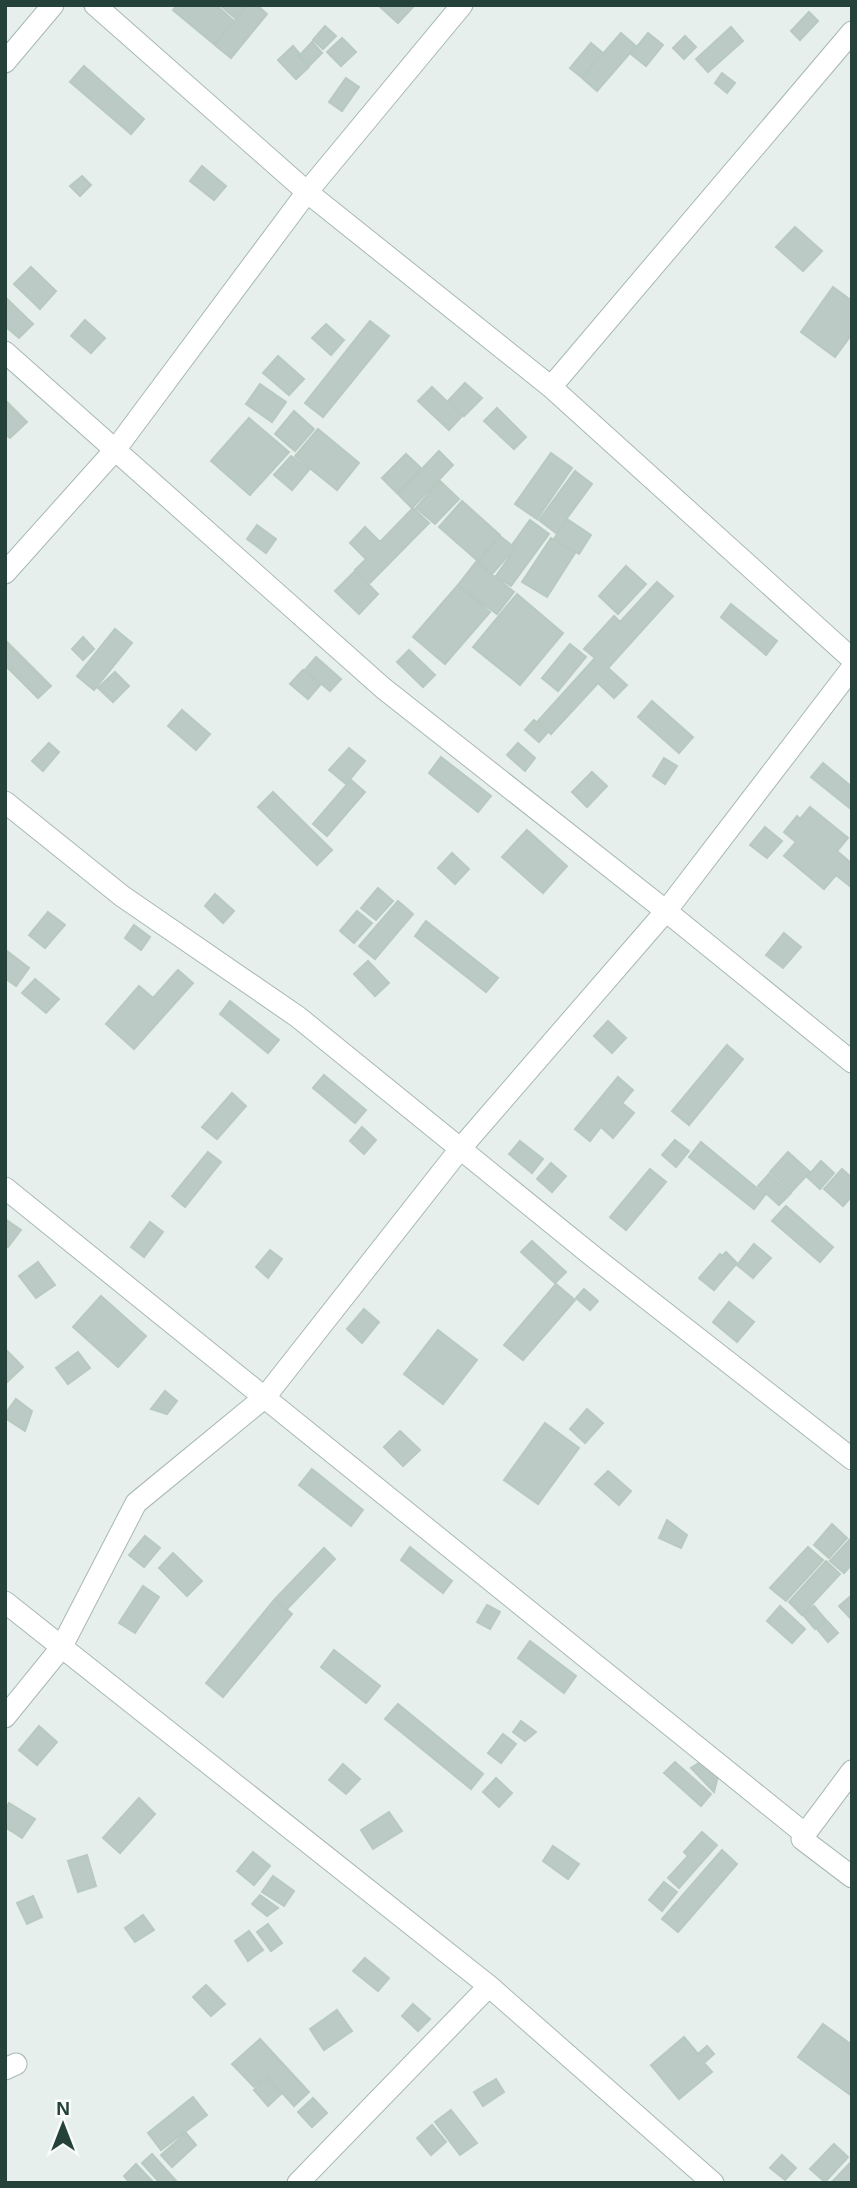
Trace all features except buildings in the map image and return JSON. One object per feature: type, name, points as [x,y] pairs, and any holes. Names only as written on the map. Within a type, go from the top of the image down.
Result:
[{"type":"street","points":[[5,62],[52,5]]},
{"type":"street","points":[[95,5],[307,192],[551,387],[852,659]]},
{"type":"street","points":[[5,573],[115,450],[307,192],[462,5]]},
{"type":"street","points":[[551,387],[852,32]]},
{"type":"street","points":[[5,352],[383,688],[852,1062]]},
{"type":"street","points":[[5,1717],[61,1648],[136,1503],[265,1397],[460,1149],[666,911],[852,668]]},
{"type":"street","points":[[5,802],[122,896],[298,1017],[460,1149],[852,1459]]},
{"type":"street","points":[[5,1188],[805,1834]]},
{"type":"street","points":[[5,1602],[489,1986],[713,2183]]},
{"type":"street","points":[[852,1771],[802,1839],[852,1877]]},
{"type":"street","points":[[298,2183],[489,1986]]}]
